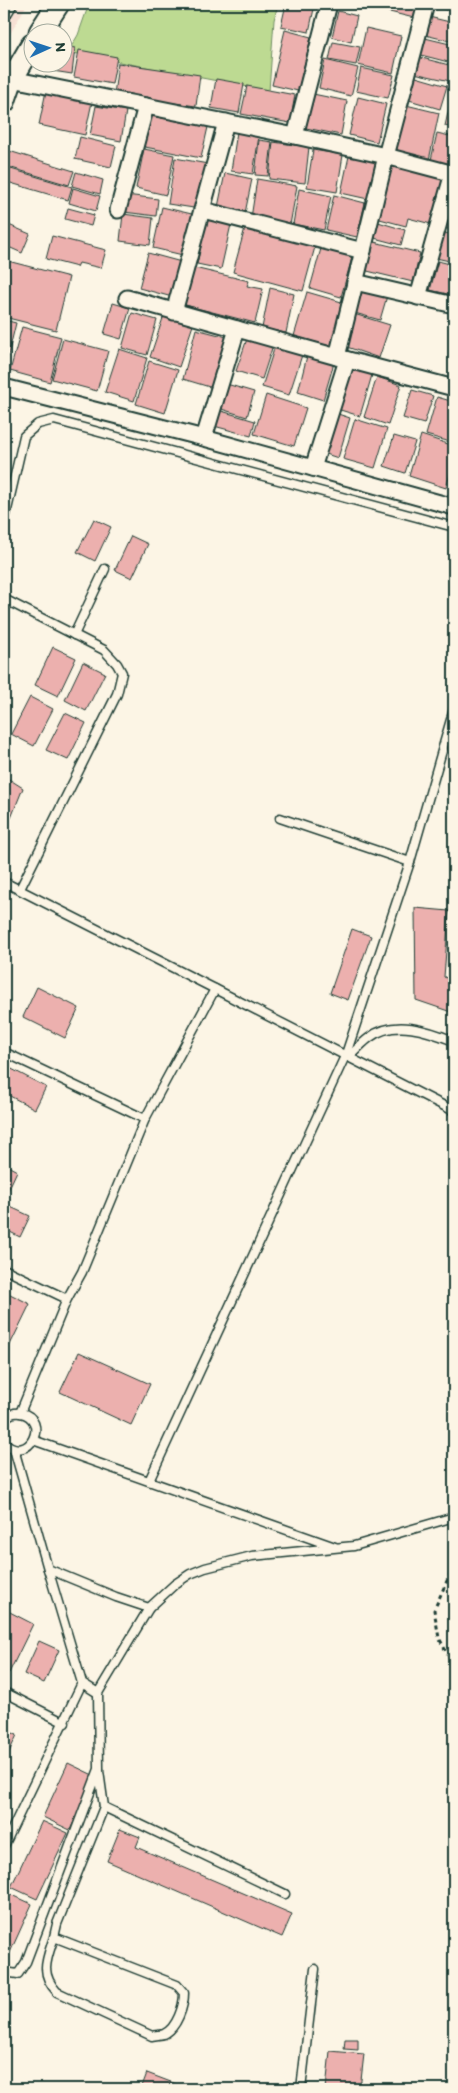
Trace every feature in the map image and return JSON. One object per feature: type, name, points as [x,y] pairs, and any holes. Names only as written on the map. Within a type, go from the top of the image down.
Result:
[{"type":"main road","points":[[46,22],[58,4]]},
{"type":"main road","points":[[4,102],[12,79],[22,62]]},
{"type":"street","points":[[295,136],[329,4]]},
{"type":"street","points":[[313,468],[342,359],[356,282],[386,156],[426,4]]},
{"type":"street","points":[[12,79],[295,136],[386,156],[454,174],[418,297]]},
{"type":"street","points":[[118,210],[146,106]]},
{"type":"street","points":[[174,312],[226,122]]},
{"type":"street","points":[[203,210],[363,251]]},
{"type":"street","points":[[356,282],[454,305]]},
{"type":"street","points":[[127,298],[342,359],[454,388]]},
{"type":"street","points":[[204,438],[237,329]]},
{"type":"street","points":[[4,387],[204,438],[454,507]]},
{"type":"lane","points":[[4,19],[13,4]]},
{"type":"lane","points":[[4,523],[24,436],[38,424],[54,420],[454,527]]},
{"type":"lane","points":[[74,635],[105,569]]},
{"type":"lane","points":[[4,599],[104,650],[117,664],[122,673],[117,694],[20,888]]},
{"type":"lane","points":[[149,1481],[347,1055],[410,862],[454,709]]},
{"type":"lane","points":[[280,818],[410,862]]},
{"type":"lane","points":[[4,882],[20,888],[454,1111]]},
{"type":"lane","points":[[20,1413],[67,1299],[82,1272],[145,1119],[215,988]]},
{"type":"lane","points":[[347,1055],[370,1037],[390,1029],[411,1028],[432,1032],[454,1041]]},
{"type":"lane","points":[[4,1052],[145,1119]]},
{"type":"lane","points":[[4,1268],[67,1299]]},
{"type":"lane","points":[[4,1420],[13,1413],[20,1413],[30,1418],[34,1423],[33,1440],[25,1447],[14,1449]]},
{"type":"lane","points":[[33,1440],[337,1547]]},
{"type":"lane","points":[[4,1442],[14,1449],[82,1683],[65,1723],[4,1846]]},
{"type":"lane","points":[[54,1937],[177,1985],[184,1994],[184,2003],[172,2028],[164,2034],[152,2036],[57,1992],[49,1984],[44,1971],[54,1937],[58,1924],[104,1806],[99,1768],[98,1693],[149,1608],[174,1584],[190,1574],[205,1568],[252,1556],[354,1546],[454,1516]]},
{"type":"lane","points":[[48,1569],[116,1597],[149,1608]]},
{"type":"lane","points":[[82,1683],[98,1693]]},
{"type":"lane","points":[[4,1692],[65,1723]]},
{"type":"lane","points":[[4,1972],[18,1974],[26,1962],[99,1768]]},
{"type":"lane","points":[[104,1806],[285,1894]]},
{"type":"lane","points":[[301,2089],[315,1970]]},
{"type":"path","points":[[454,1565],[434,1610],[439,1638],[454,1666]]},
{"type":"shaded area","points":[[4,4],[27,4],[4,45]]},
{"type":"green space","points":[[89,4],[278,4],[274,20],[269,91],[72,53],[72,45],[78,35]]},
{"type":"building","points":[[286,4],[315,4],[309,32],[281,26]]},
{"type":"building","points":[[357,4],[417,4],[414,18]]},
{"type":"building","points":[[437,4],[454,4],[454,12],[436,7]]},
{"type":"building","points":[[338,11],[357,16],[351,42],[332,37]]},
{"type":"building","points":[[429,17],[454,23],[454,42],[425,35]]},
{"type":"building","points":[[366,28],[401,36],[393,73],[358,65]]},
{"type":"building","points":[[285,30],[311,37],[298,91],[272,85]]},
{"type":"building","points":[[425,38],[454,45],[452,63],[421,55]]},
{"type":"building","points":[[333,42],[360,47],[356,65],[329,60]]},
{"type":"building","points":[[72,48],[75,48],[72,74],[59,72],[72,72]]},
{"type":"building","points":[[79,50],[117,57],[112,84],[74,77]]},
{"type":"building","points":[[418,57],[453,66],[450,81],[414,73]]},
{"type":"building","points":[[325,60],[358,68],[351,96],[319,88]]},
{"type":"building","points":[[118,63],[200,75],[196,106],[114,95]]},
{"type":"building","points":[[361,68],[394,75],[388,98],[356,91]]},
{"type":"building","points":[[416,77],[447,86],[440,109],[409,100]]},
{"type":"building","points":[[454,77],[454,98],[450,97]]},
{"type":"building","points":[[216,79],[244,84],[239,113],[211,108]]},
{"type":"building","points":[[247,86],[295,95],[290,123],[241,114]]},
{"type":"building","points":[[46,91],[92,102],[85,135],[39,125]]},
{"type":"building","points":[[313,94],[347,101],[341,135],[306,128]]},
{"type":"building","points":[[358,97],[386,104],[377,142],[349,135]]},
{"type":"building","points":[[451,99],[454,99],[454,128],[445,126]]},
{"type":"building","points":[[406,105],[439,113],[429,160],[396,152]]},
{"type":"building","points":[[96,106],[126,111],[121,141],[90,135]]},
{"type":"building","points":[[146,115],[208,127],[201,158],[140,146]]},
{"type":"building","points":[[237,132],[259,136],[253,174],[231,171]]},
{"type":"building","points":[[437,133],[454,137],[454,165],[431,160]]},
{"type":"building","points":[[80,137],[116,146],[111,167],[75,159]]},
{"type":"building","points":[[259,140],[272,142],[268,176],[255,175]]},
{"type":"building","points":[[273,142],[309,147],[305,183],[269,179]]},
{"type":"building","points":[[144,149],[174,155],[166,195],[136,188]]},
{"type":"building","points":[[313,150],[343,155],[337,192],[307,187]]},
{"type":"building","points":[[9,151],[74,171],[69,185],[5,166]]},
{"type":"building","points":[[349,156],[376,162],[368,199],[341,193]]},
{"type":"building","points":[[175,158],[208,164],[200,209],[168,204]]},
{"type":"building","points":[[390,165],[443,179],[431,224],[408,218],[406,226],[376,218]]},
{"type":"building","points":[[4,167],[72,187],[68,200],[4,181]]},
{"type":"building","points":[[76,172],[103,180],[100,194],[72,186]]},
{"type":"building","points":[[225,173],[252,179],[244,218],[217,212]]},
{"type":"building","points":[[257,179],[297,186],[290,225],[251,218]]},
{"type":"building","points":[[454,185],[454,215],[444,213]]},
{"type":"building","points":[[73,188],[100,196],[96,211],[69,203]]},
{"type":"building","points":[[299,189],[331,196],[324,230],[293,224]]},
{"type":"building","points":[[126,195],[158,199],[156,216],[124,212]]},
{"type":"building","points":[[334,195],[365,203],[357,237],[326,230]]},
{"type":"building","points":[[162,207],[196,215],[187,256],[153,248]]},
{"type":"building","points":[[68,208],[94,215],[91,226],[65,219]]},
{"type":"building","points":[[123,214],[153,218],[150,245],[120,241]]},
{"type":"building","points":[[208,214],[232,220],[221,269],[197,264]]},
{"type":"building","points":[[448,217],[454,218],[454,231],[445,228]]},
{"type":"building","points":[[378,222],[405,230],[401,245],[374,238]]},
{"type":"building","points":[[4,223],[30,234],[22,253],[4,245]]},
{"type":"building","points":[[245,228],[315,247],[303,291],[233,272]]},
{"type":"building","points":[[441,232],[454,235],[454,262],[436,258]]},
{"type":"building","points":[[52,236],[106,250],[101,268],[79,263],[77,267],[46,259]]},
{"type":"building","points":[[370,241],[420,253],[413,282],[363,270]]},
{"type":"building","points":[[322,245],[353,254],[341,297],[310,288]]},
{"type":"building","points":[[148,253],[185,263],[176,298],[139,288]]},
{"type":"building","points":[[4,260],[69,277],[56,330],[4,317]]},
{"type":"building","points":[[438,261],[454,265],[452,295],[430,290]]},
{"type":"building","points":[[190,267],[249,281],[247,286],[263,289],[255,323],[181,304]]},
{"type":"building","points":[[358,287],[387,296],[380,320],[351,312]]},
{"type":"building","points":[[270,288],[294,294],[286,333],[262,328]]},
{"type":"building","points":[[307,292],[345,303],[333,347],[294,336]]},
{"type":"building","points":[[113,303],[130,308],[121,339],[104,334]]},
{"type":"building","points":[[132,313],[157,320],[147,355],[122,348]]},
{"type":"building","points":[[354,314],[390,325],[379,358],[344,346]]},
{"type":"building","points":[[164,315],[193,325],[179,367],[150,357]]},
{"type":"building","points":[[4,320],[16,323],[5,368],[4,368]]},
{"type":"building","points":[[22,327],[61,337],[50,382],[10,371]]},
{"type":"building","points":[[196,329],[227,337],[213,388],[183,379]]},
{"type":"building","points":[[248,336],[273,345],[262,379],[236,371]]},
{"type":"building","points":[[63,339],[108,351],[97,391],[52,379]]},
{"type":"building","points":[[275,346],[302,355],[289,395],[262,387]]},
{"type":"building","points":[[119,349],[147,358],[134,401],[105,392]]},
{"type":"building","points":[[307,356],[334,363],[323,400],[298,392]]},
{"type":"building","points":[[149,361],[178,370],[165,413],[136,404]]},
{"type":"building","points":[[349,368],[372,375],[360,416],[337,409]]},
{"type":"building","points":[[377,377],[401,385],[388,425],[364,417]]},
{"type":"building","points":[[223,383],[254,392],[247,417],[215,407]]},
{"type":"building","points":[[412,390],[433,396],[424,424],[403,418]]},
{"type":"building","points":[[266,395],[306,408],[294,446],[254,434]]},
{"type":"building","points":[[437,397],[454,402],[454,443],[426,435]]},
{"type":"building","points":[[218,410],[255,421],[251,436],[214,426]]},
{"type":"building","points":[[335,413],[350,418],[338,458],[323,453]]},
{"type":"building","points":[[355,419],[387,429],[375,468],[343,459]]},
{"type":"building","points":[[421,435],[454,446],[454,460],[446,488],[409,476]]},
{"type":"building","points":[[394,436],[415,442],[405,473],[384,466]]},
{"type":"building","points":[[454,468],[454,489],[449,487]]},
{"type":"building","points":[[94,519],[111,527],[95,561],[77,552]]},
{"type":"building","points":[[131,536],[148,544],[132,578],[115,570]]},
{"type":"building","points":[[53,647],[76,658],[58,696],[35,685]]},
{"type":"building","points":[[83,662],[105,673],[86,711],[65,700]]},
{"type":"building","points":[[30,697],[53,709],[34,746],[11,734]]},
{"type":"building","points":[[65,713],[86,723],[68,760],[46,750]]},
{"type":"building","points":[[4,776],[23,788],[11,818],[4,814]]},
{"type":"building","points":[[415,908],[449,911],[444,977],[454,981],[454,1013],[416,1000]]},
{"type":"building","points":[[352,929],[371,936],[348,1000],[330,993]]},
{"type":"building","points":[[37,987],[79,1008],[65,1038],[23,1017]]},
{"type":"building","points":[[4,1065],[46,1087],[35,1109],[4,1093]]},
{"type":"building","points":[[4,1164],[17,1171],[4,1199]]},
{"type":"building","points":[[4,1204],[30,1216],[20,1237],[4,1229]]},
{"type":"building","points":[[4,1291],[30,1304],[8,1349],[4,1346]]},
{"type":"building","points":[[79,1352],[150,1384],[131,1425],[60,1392]]},
{"type":"building","points":[[4,1609],[33,1624],[9,1673],[4,1671]]},
{"type":"building","points":[[39,1641],[59,1650],[44,1683],[24,1674]]},
{"type":"building","points":[[4,1729],[17,1735],[4,1763]]},
{"type":"building","points":[[68,1763],[95,1776],[70,1830],[43,1817]]},
{"type":"building","points":[[42,1821],[68,1833],[37,1899],[11,1887]]},
{"type":"building","points":[[120,1829],[140,1837],[136,1847],[292,1914],[282,1937],[107,1861]]},
{"type":"building","points":[[8,1893],[32,1904],[8,1957],[4,1955],[4,1903]]},
{"type":"building","points":[[345,2039],[358,2039],[358,2050],[344,2049]]},
{"type":"building","points":[[330,2051],[364,2054],[360,2089],[326,2089]]},
{"type":"building","points":[[147,2073],[176,2084],[174,2089],[141,2089]]}]
